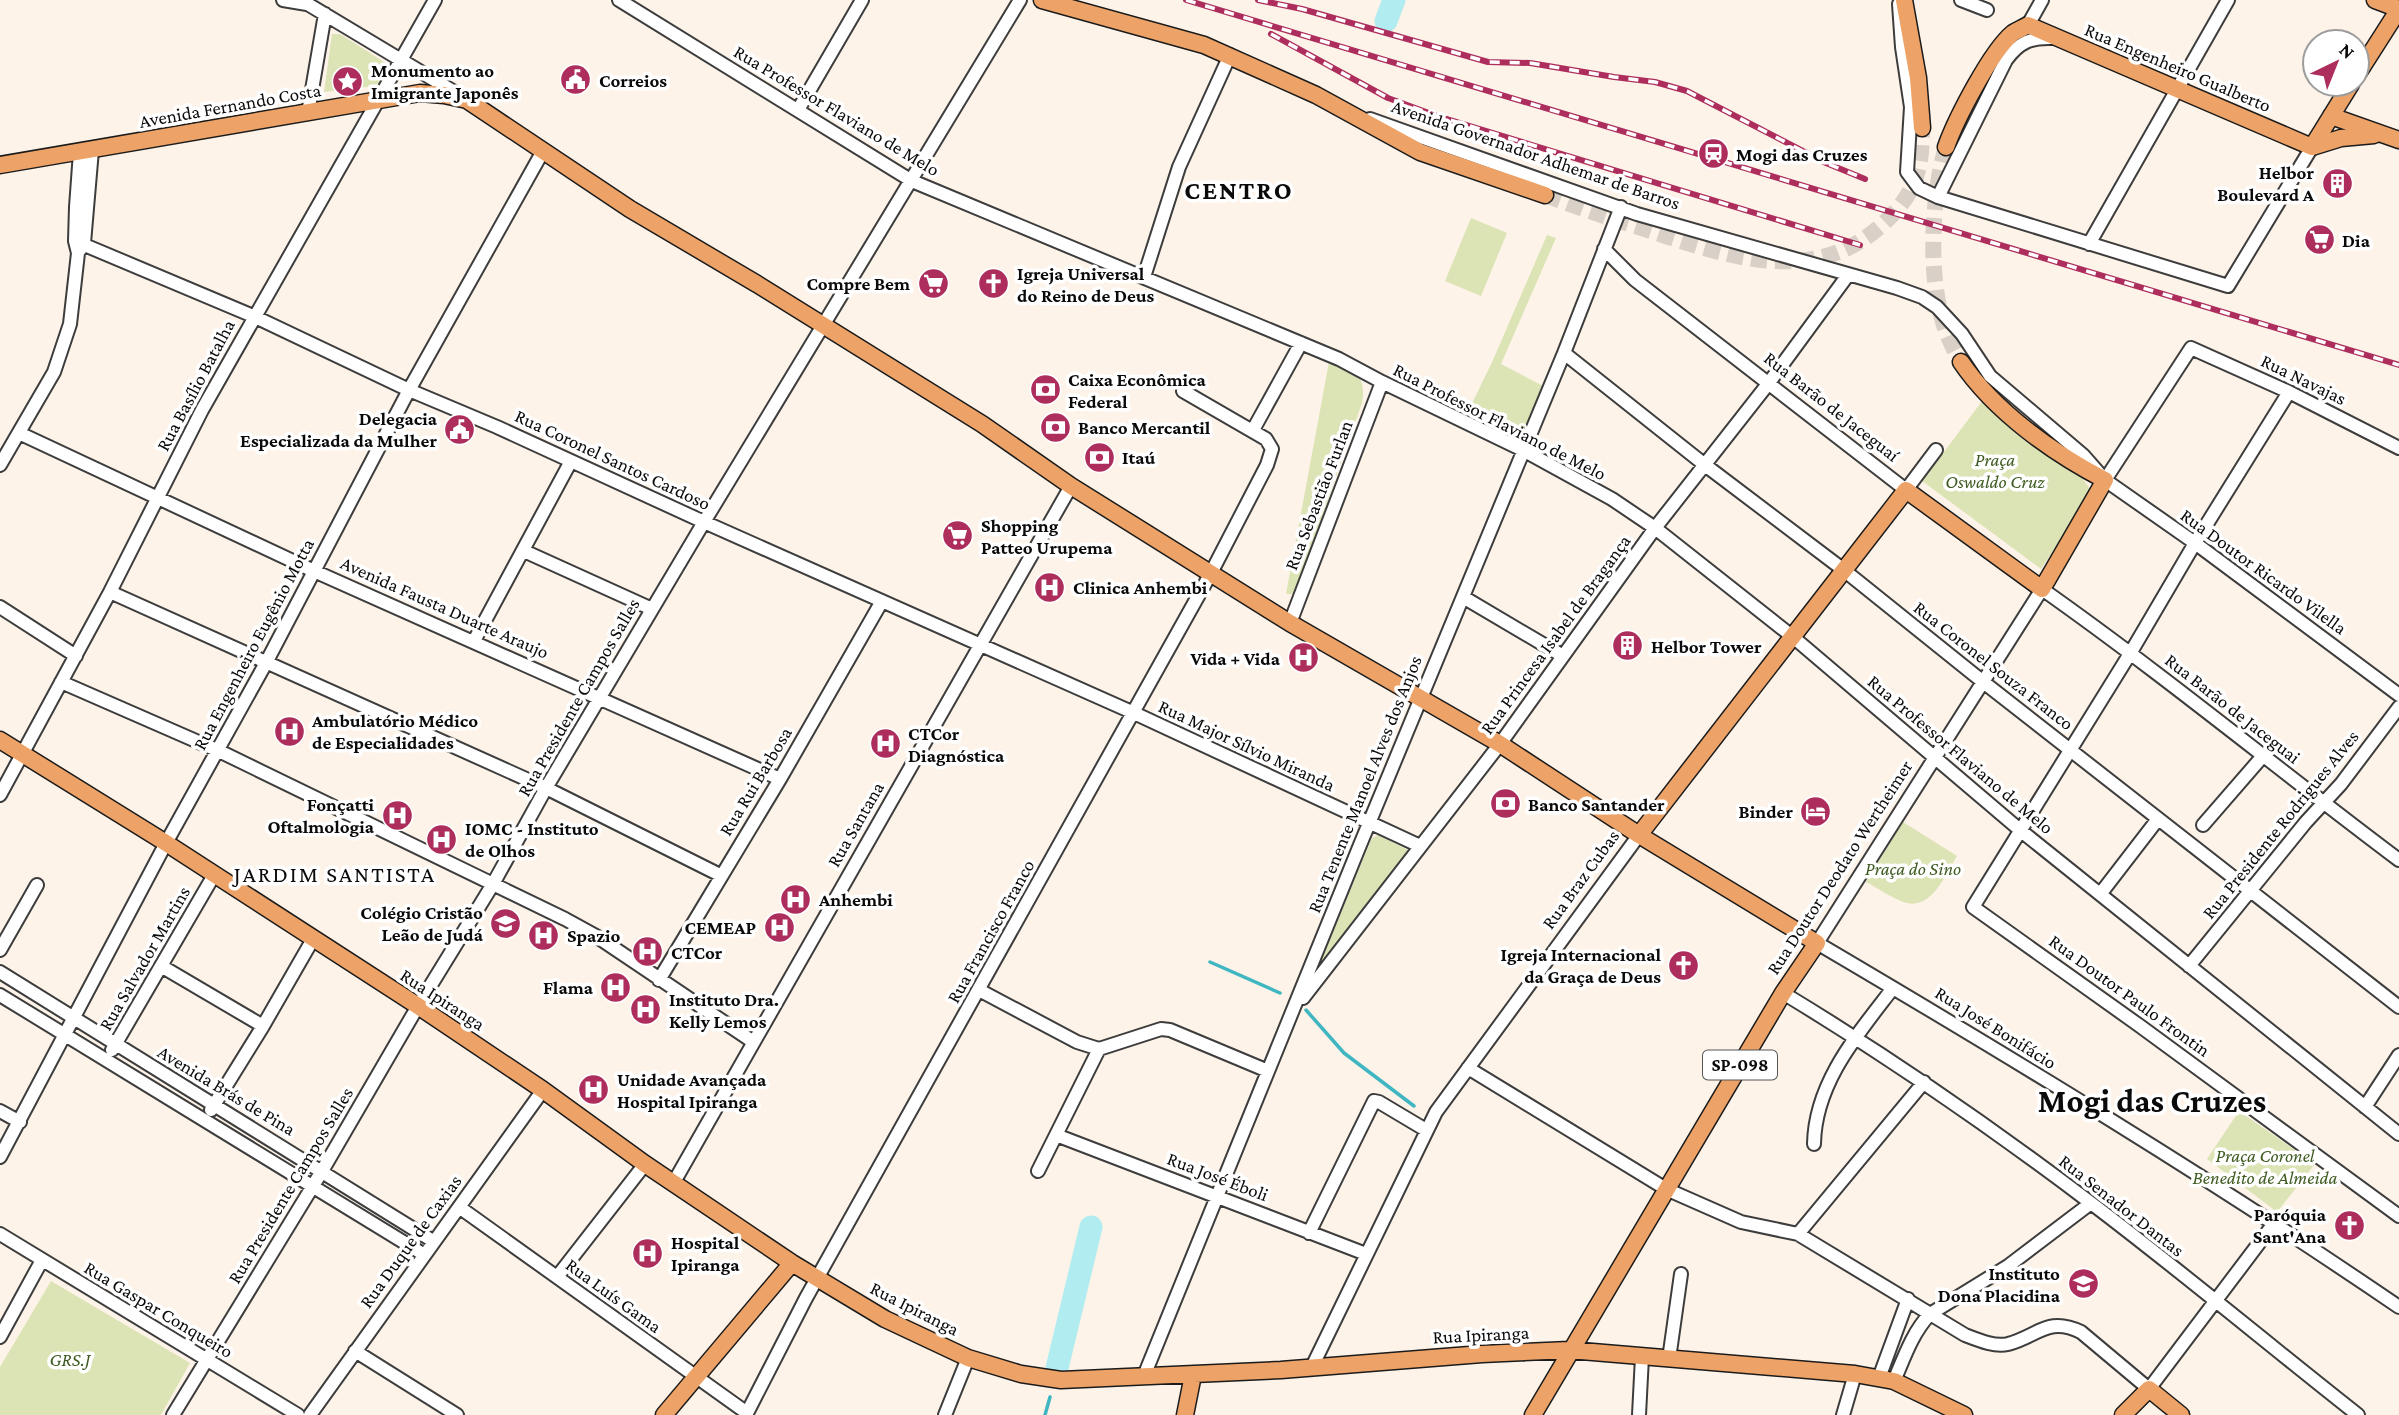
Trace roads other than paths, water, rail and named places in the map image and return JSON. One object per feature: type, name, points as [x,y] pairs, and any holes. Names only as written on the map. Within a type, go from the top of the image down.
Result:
[{"type":"main road","name":"Avenida Governador Adhemar de Barros","points":[[1042,0],[1186,39],[1230,55],[1350,113]]},
{"type":"main road","points":[[1902,0],[1918,78],[1922,128]]},
{"type":"main road","points":[[2371,53],[2399,9],[2375,0]]},
{"type":"main road","points":[[1946,147],[1971,95],[2000,48],[2014,33],[2028,25]]},
{"type":"main road","name":"Rua Engenheiro Gualberto","points":[[2028,25],[2312,146]]},
{"type":"main road","name":"Avenida Fernando Costa","points":[[0,165],[420,93],[444,94],[467,100]]},
{"type":"main road","points":[[2312,146],[2342,98]]},
{"type":"main road","points":[[467,100],[662,229],[825,325],[982,424],[1071,486],[1290,623],[1500,744],[1639,835],[1817,943]]},
{"type":"main road","points":[[1350,113],[1420,152],[1545,195]]},
{"type":"main road","points":[[2331,116],[2399,140]]},
{"type":"main road","points":[[2312,146],[2353,136],[2380,134]]},
{"type":"main road","points":[[1961,362],[1992,398],[2046,444],[2068,461],[2105,480]]},
{"type":"main road","name":"Rua Doutor Deodato Wertheimer","points":[[2042,589],[2105,480]]},
{"type":"main road","name":"Rua Braz Cubas","points":[[1639,835],[1906,490]]},
{"type":"main road","name":"Rua Barão de Jaceguaí","points":[[1906,490],[2042,589]]},
{"type":"main road","name":"Rua Ipiranga","points":[[0,740],[166,843],[418,1006],[792,1263],[885,1319],[968,1357],[1021,1374],[1061,1380],[1194,1375],[1569,1350],[1855,1374],[1886,1380],[1964,1415]]},
{"type":"main road","name":"Rua Doutor Deodato Wertheimer","points":[[1533,1415],[1569,1350],[1783,993],[1817,943]]},
{"type":"main road","points":[[664,1415],[792,1263]]},
{"type":"main road","points":[[1185,1415],[1194,1375]]},
{"type":"main road","points":[[2124,1415],[2149,1389],[2179,1413]]},
{"type":"main road","points":[[2124,1415],[2154,1403],[2179,1413]]},
{"type":"street","points":[[283,0],[304,2],[467,100]]},
{"type":"street","name":"Rua Basílio Batalha","points":[[0,795],[110,592],[253,316],[435,0]]},
{"type":"street","name":"Rua Professor Flaviano de Melo","points":[[619,0],[912,181],[1332,356],[1523,450],[1612,499],[1655,528],[1793,637],[2020,830],[2399,1134]]},
{"type":"street","points":[[798,110],[862,0]]},
{"type":"street","name":"Rua Presidente Campos Salles","points":[[173,1415],[493,884],[546,788],[704,522],[1020,0]]},
{"type":"street","points":[[1902,0],[1902,47],[1911,107],[1907,172],[1919,188],[1938,197],[2228,286],[2312,146]]},
{"type":"street","points":[[1961,0],[1987,10]]},
{"type":"street","points":[[2028,25],[2042,0]]},
{"type":"street","points":[[2089,244],[2228,0]]},
{"type":"street","points":[[308,113],[325,14]]},
{"type":"street","points":[[1938,197],[1996,77],[2011,53],[2028,40],[2054,38]]},
{"type":"street","points":[[1143,277],[1179,167],[1230,55]]},
{"type":"street","name":"Avenida Governador Adhemar de Barros","points":[[1350,113],[1637,214],[1910,292],[1930,302],[1955,325],[1990,376]]},
{"type":"street","points":[[0,465],[54,372],[65,343],[70,324],[79,245],[86,151]]},
{"type":"street","name":"Rua Engenheiro Eugênio Motta","points":[[0,1157],[166,843],[267,661],[409,390],[543,151]]},
{"type":"street","name":"Rua Tenente Manoel Alves dos Anjos","points":[[1144,1376],[1621,207]]},
{"type":"street","name":"Rua Coronel Santos Cardoso","points":[[79,245],[253,316],[409,390],[1133,713]]},
{"type":"street","name":"Rua Barão de Jaceguaí","points":[[1604,249],[1635,280],[1906,490]]},
{"type":"street","name":"Rua Princesa Isabel de Bragança","points":[[1291,1015],[1500,744],[1655,528],[1768,384],[1848,275]]},
{"type":"street","points":[[1183,391],[1253,430],[1306,346]]},
{"type":"street","name":"Rua Navajas","points":[[2191,348],[2289,392],[2399,448]]},
{"type":"street","name":"Rua Doutor Deodato Wertheimer","points":[[2105,480],[2191,348]]},
{"type":"street","name":"Rua Coronel Souza Franco","points":[[1563,354],[1845,570],[1982,681],[2399,1007]]},
{"type":"street","name":"Rua Doutor Ricardo Vilella","points":[[1990,376],[2083,455],[2105,480],[2195,543],[2399,695]]},
{"type":"street","name":"Rua Sebastião Furlan","points":[[1290,623],[1382,382]]},
{"type":"street","points":[[2020,830],[2289,392]]},
{"type":"street","name":"Rua Francisco Franco","points":[[747,1414],[817,1278],[1211,573],[1267,465],[1271,455],[1270,444],[1253,430]]},
{"type":"street","name":"Avenida Fausta Duarte Araujo","points":[[19,433],[314,571],[780,779]]},
{"type":"street","name":"Rua Braz Cubas","points":[[1906,490],[1936,450]]},
{"type":"street","points":[[474,641],[571,461]]},
{"type":"street","name":"Rua Santana","points":[[674,1182],[752,1041],[1071,486]]},
{"type":"street","points":[[524,551],[652,609]]},
{"type":"street","name":"Rua Doutor Deodato Wertheimer","points":[[1817,943],[2042,589]]},
{"type":"street","name":"Rua Barão de Jaceguai","points":[[2042,589],[2131,652],[2262,757],[2399,860]]},
{"type":"street","points":[[110,592],[546,788],[720,875]]},
{"type":"street","points":[[1463,597],[1563,656]]},
{"type":"street","name":"Rua Rui Barbosa","points":[[659,980],[780,779],[882,601]]},
{"type":"street","points":[[0,607],[76,656]]},
{"type":"street","points":[[61,682],[219,751],[596,936],[752,1041]]},
{"type":"street","name":"Rua Presidente Rodrigues Alves","points":[[2189,966],[2249,890],[2341,784],[2399,707]]},
{"type":"street","name":"Rua Major Sílvio Miranda","points":[[1133,713],[1420,846]]},
{"type":"street","points":[[2203,825],[2262,757]]},
{"type":"street","points":[[2101,893],[2158,819]]},
{"type":"street","name":"Rua Doutor Paulo Frontin","points":[[2020,830],[1973,907],[2399,1216]]},
{"type":"street","name":"Rua Braz Cubas","points":[[1312,1367],[1426,1130],[1468,1068],[1639,835]]},
{"type":"street","name":"Rua Salvador Martins","points":[[107,1060],[215,875]]},
{"type":"street","points":[[0,950],[37,885]]},
{"type":"street","points":[[205,1120],[313,939]]},
{"type":"street","name":"Rua José Bonifácio","points":[[1817,943],[2275,1222],[2399,1307]]},
{"type":"street","points":[[161,966],[263,1026]]},
{"type":"street","name":"Avenida Brás de Pina","points":[[0,972],[433,1241]]},
{"type":"street","points":[[1,995],[12,980]]},
{"type":"street","points":[[1814,1144],[1814,1123],[1833,1072],[1893,988]]},
{"type":"street","points":[[979,990],[1077,1042],[1099,1049],[1161,1029],[1170,1030],[1268,1071]]},
{"type":"street","name":"Rua Senador Dantas","points":[[1783,993],[1923,1082],[2091,1203],[2358,1415]]},
{"type":"street","name":"Avenida Brás de Pina","points":[[1,995],[423,1254]]},
{"type":"street","points":[[1038,1171],[1099,1049]]},
{"type":"street","points":[[2365,1107],[2399,1055]]},
{"type":"street","points":[[1468,1068],[1666,1189],[1741,1222],[1798,1234],[1965,1335],[1981,1342],[2007,1344],[2044,1328],[2058,1325],[2071,1327],[2081,1332],[2149,1389],[2275,1222]]},
{"type":"street","points":[[1798,1234],[1923,1082]]},
{"type":"street","name":"Rua Duque de Caxias","points":[[310,1415],[542,1090]]},
{"type":"street","points":[[1309,1233],[1374,1101],[1426,1130]]},
{"type":"street","points":[[0,1111],[20,1122]]},
{"type":"street","name":"Rua José Éboli","points":[[1056,1135],[1366,1254]]},
{"type":"street","points":[[557,1278],[645,1164]]},
{"type":"street","points":[[1886,1380],[1930,1314],[2008,1266],[2091,1203]]},
{"type":"street","name":"Rua Luís Gama","points":[[459,1207],[747,1414]]},
{"type":"street","name":"Rua Gaspar Conqueiro","points":[[0,1234],[298,1415]]},
{"type":"street","points":[[0,1337],[42,1260]]},
{"type":"street","points":[[1669,1359],[1681,1273]]},
{"type":"street","points":[[1886,1380],[1908,1299]]},
{"type":"street","points":[[1945,1306],[1965,1335]]},
{"type":"street","points":[[355,1351],[457,1415]]},
{"type":"street","points":[[945,1415],[968,1357]]},
{"type":"street","points":[[1639,1415],[1642,1357]]},
{"type":"street","points":[[1843,1415],[1855,1374]]},
{"type":"waterway","points":[[1386,21],[1394,0]]},
{"type":"waterway","points":[[1210,962],[1280,993]]},
{"type":"waterway","points":[[1306,1010],[1344,1053],[1414,1106]]},
{"type":"waterway","points":[[1057,1368],[1091,1227]]},
{"type":"waterway","points":[[1045,1415],[1050,1397]]},
{"type":"tunnel","points":[[1545,195],[1715,251],[1774,261],[1803,260],[1831,255],[1858,243],[1895,212],[1915,180],[1921,156],[1922,128]]},
{"type":"tunnel","points":[[1946,147],[1935,209],[1933,256],[1944,324],[1961,362]]},
{"type":"railway","points":[[1186,0],[2399,365]]},
{"type":"railway","points":[[1258,0],[1302,9],[1488,62],[1530,63],[1655,82],[1687,91],[1826,163],[1865,179]]},
{"type":"railway","points":[[1271,34],[1388,98],[1437,116],[1860,245]]},
{"type":"place","name":"Correios","points":[[576,80]]},
{"type":"place","name":"Monumento ao Imigrante Japonês","points":[[348,81]]},
{"type":"place","name":"Mogi das Cruzes","points":[[1713,154]]},
{"type":"place","name":"Helbor Boulevard A","points":[[2337,183]]},
{"type":"place","name":"Dia","points":[[2319,240]]},
{"type":"place","name":"Compre Bem","points":[[933,283]]},
{"type":"place","name":"Igreja Universal do Reino de Deus","points":[[994,284]]},
{"type":"place","name":"Caixa Econômica Federal","points":[[1045,390]]},
{"type":"place","name":"Banco Mercantil","points":[[1055,427]]},
{"type":"place","name":"Delegacia Especializada da Mulher","points":[[460,429]]},
{"type":"place","name":"Itaú","points":[[1099,457]]},
{"type":"place","name":"Shopping Patteo Urupema","points":[[958,536]]},
{"type":"place","name":"Clinica Anhembi","points":[[1050,587]]},
{"type":"place","name":"Helbor Tower","points":[[1628,646]]},
{"type":"place","name":"Vida + Vida","points":[[1303,658]]},
{"type":"place","name":"Ambulatório Médico de Especialidades","points":[[289,731]]},
{"type":"place","name":"CTCor Diagnóstica","points":[[885,744]]},
{"type":"place","name":"Banco Santander","points":[[1505,804]]},
{"type":"place","name":"Binder","points":[[1816,811]]},
{"type":"place","name":"Fonçatti Oftalmologia","points":[[397,815]]},
{"type":"place","name":"IOMC - Instituto de Olhos","points":[[442,839]]},
{"type":"place","name":"Anhembi","points":[[796,899]]},
{"type":"place","name":"Colégio Cristão Leão de Judá","points":[[506,923]]},
{"type":"place","name":"CEMEAP","points":[[779,927]]},
{"type":"place","name":"Spazio","points":[[544,935]]},
{"type":"place","name":"CTCor","points":[[648,952]]},
{"type":"place","name":"Igreja Internacional da Graça de Deus","points":[[1684,965]]},
{"type":"place","name":"Flama","points":[[616,987]]},
{"type":"place","name":"Instituto Dra. Kelly Lemos","points":[[646,1010]]},
{"type":"place","name":"Unidade Avançada Hospital Ipiranga","points":[[594,1090]]},
{"type":"place","name":"Paróquia Sant'Ana","points":[[2349,1225]]},
{"type":"place","name":"Hospital Ipiranga","points":[[648,1253]]},
{"type":"place","name":"Instituto Dona Placidina","points":[[2083,1284]]},
{"type":"district","name":"CENTRO","points":[[1239,190]]},
{"type":"district","name":"JARDIM SANTISTA","points":[[335,874]]},
{"type":"district","name":"Mogi das Cruzes","points":[[2152,1100]]},
{"type":"park label","name":"Praça Oswaldo Cruz","points":[[1995,470]]},
{"type":"park label","name":"Praça do Sino","points":[[1913,868]]},
{"type":"park label","name":"Praça Coronel Benedito de Almeida","points":[[2265,1166]]},
{"type":"park label","name":"GRS.J","points":[[70,1359]]}]
